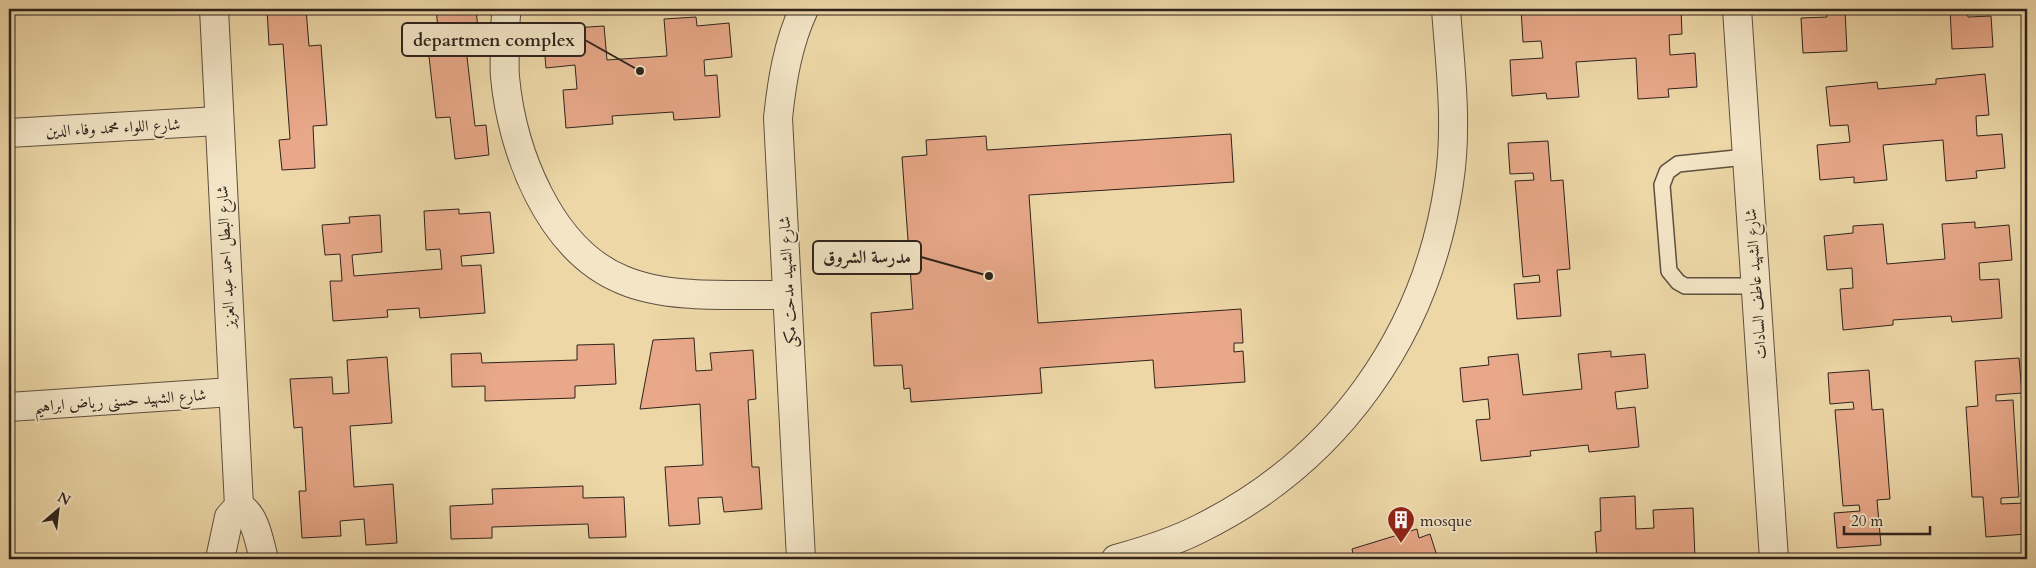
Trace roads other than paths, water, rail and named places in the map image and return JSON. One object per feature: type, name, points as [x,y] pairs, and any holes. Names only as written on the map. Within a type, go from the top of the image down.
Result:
[{"type":"street","name":"شارع البطل احمد عبد العزيز","points":[[214,9],[238,506]]},
{"type":"street","points":[[506,9],[505,76],[516,137],[539,195],[555,223],[573,246],[604,270],[621,280],[643,287],[670,292],[787,295]]},
{"type":"street","name":"شارع الشهيد مدحت مكى","points":[[801,559],[778,118],[781,85],[788,52],[804,9]]},
{"type":"street","points":[[1116,559],[1154,548],[1200,529],[1243,505],[1284,476],[1321,444],[1348,414],[1383,366],[1407,323],[1427,277],[1441,230],[1450,181],[1453,132],[1446,9]]},
{"type":"street","name":"شارع الشهيد عاطف السادات","points":[[1737,9],[1774,559]]},
{"type":"street","name":"شارع اللواء محمد وفاء الدين","points":[[9,133],[218,120]]},
{"type":"street","name":"شارع الشهيد حسنى رياض ابراهيم","points":[[9,407],[232,392]]},
{"type":"street","points":[[220,559],[229,516],[238,506],[245,510],[252,520],[264,559]]},
{"type":"lane","points":[[1746,157],[1678,164],[1667,172],[1662,185],[1669,271],[1672,277],[1685,286],[1755,286]]},
{"type":"place","name":"departmen complex","points":[[640,71]]},
{"type":"place","name":"مدرسة الشروق","points":[[989,276]]},
{"type":"place","name":"mosque","points":[[1401,544]]}]
